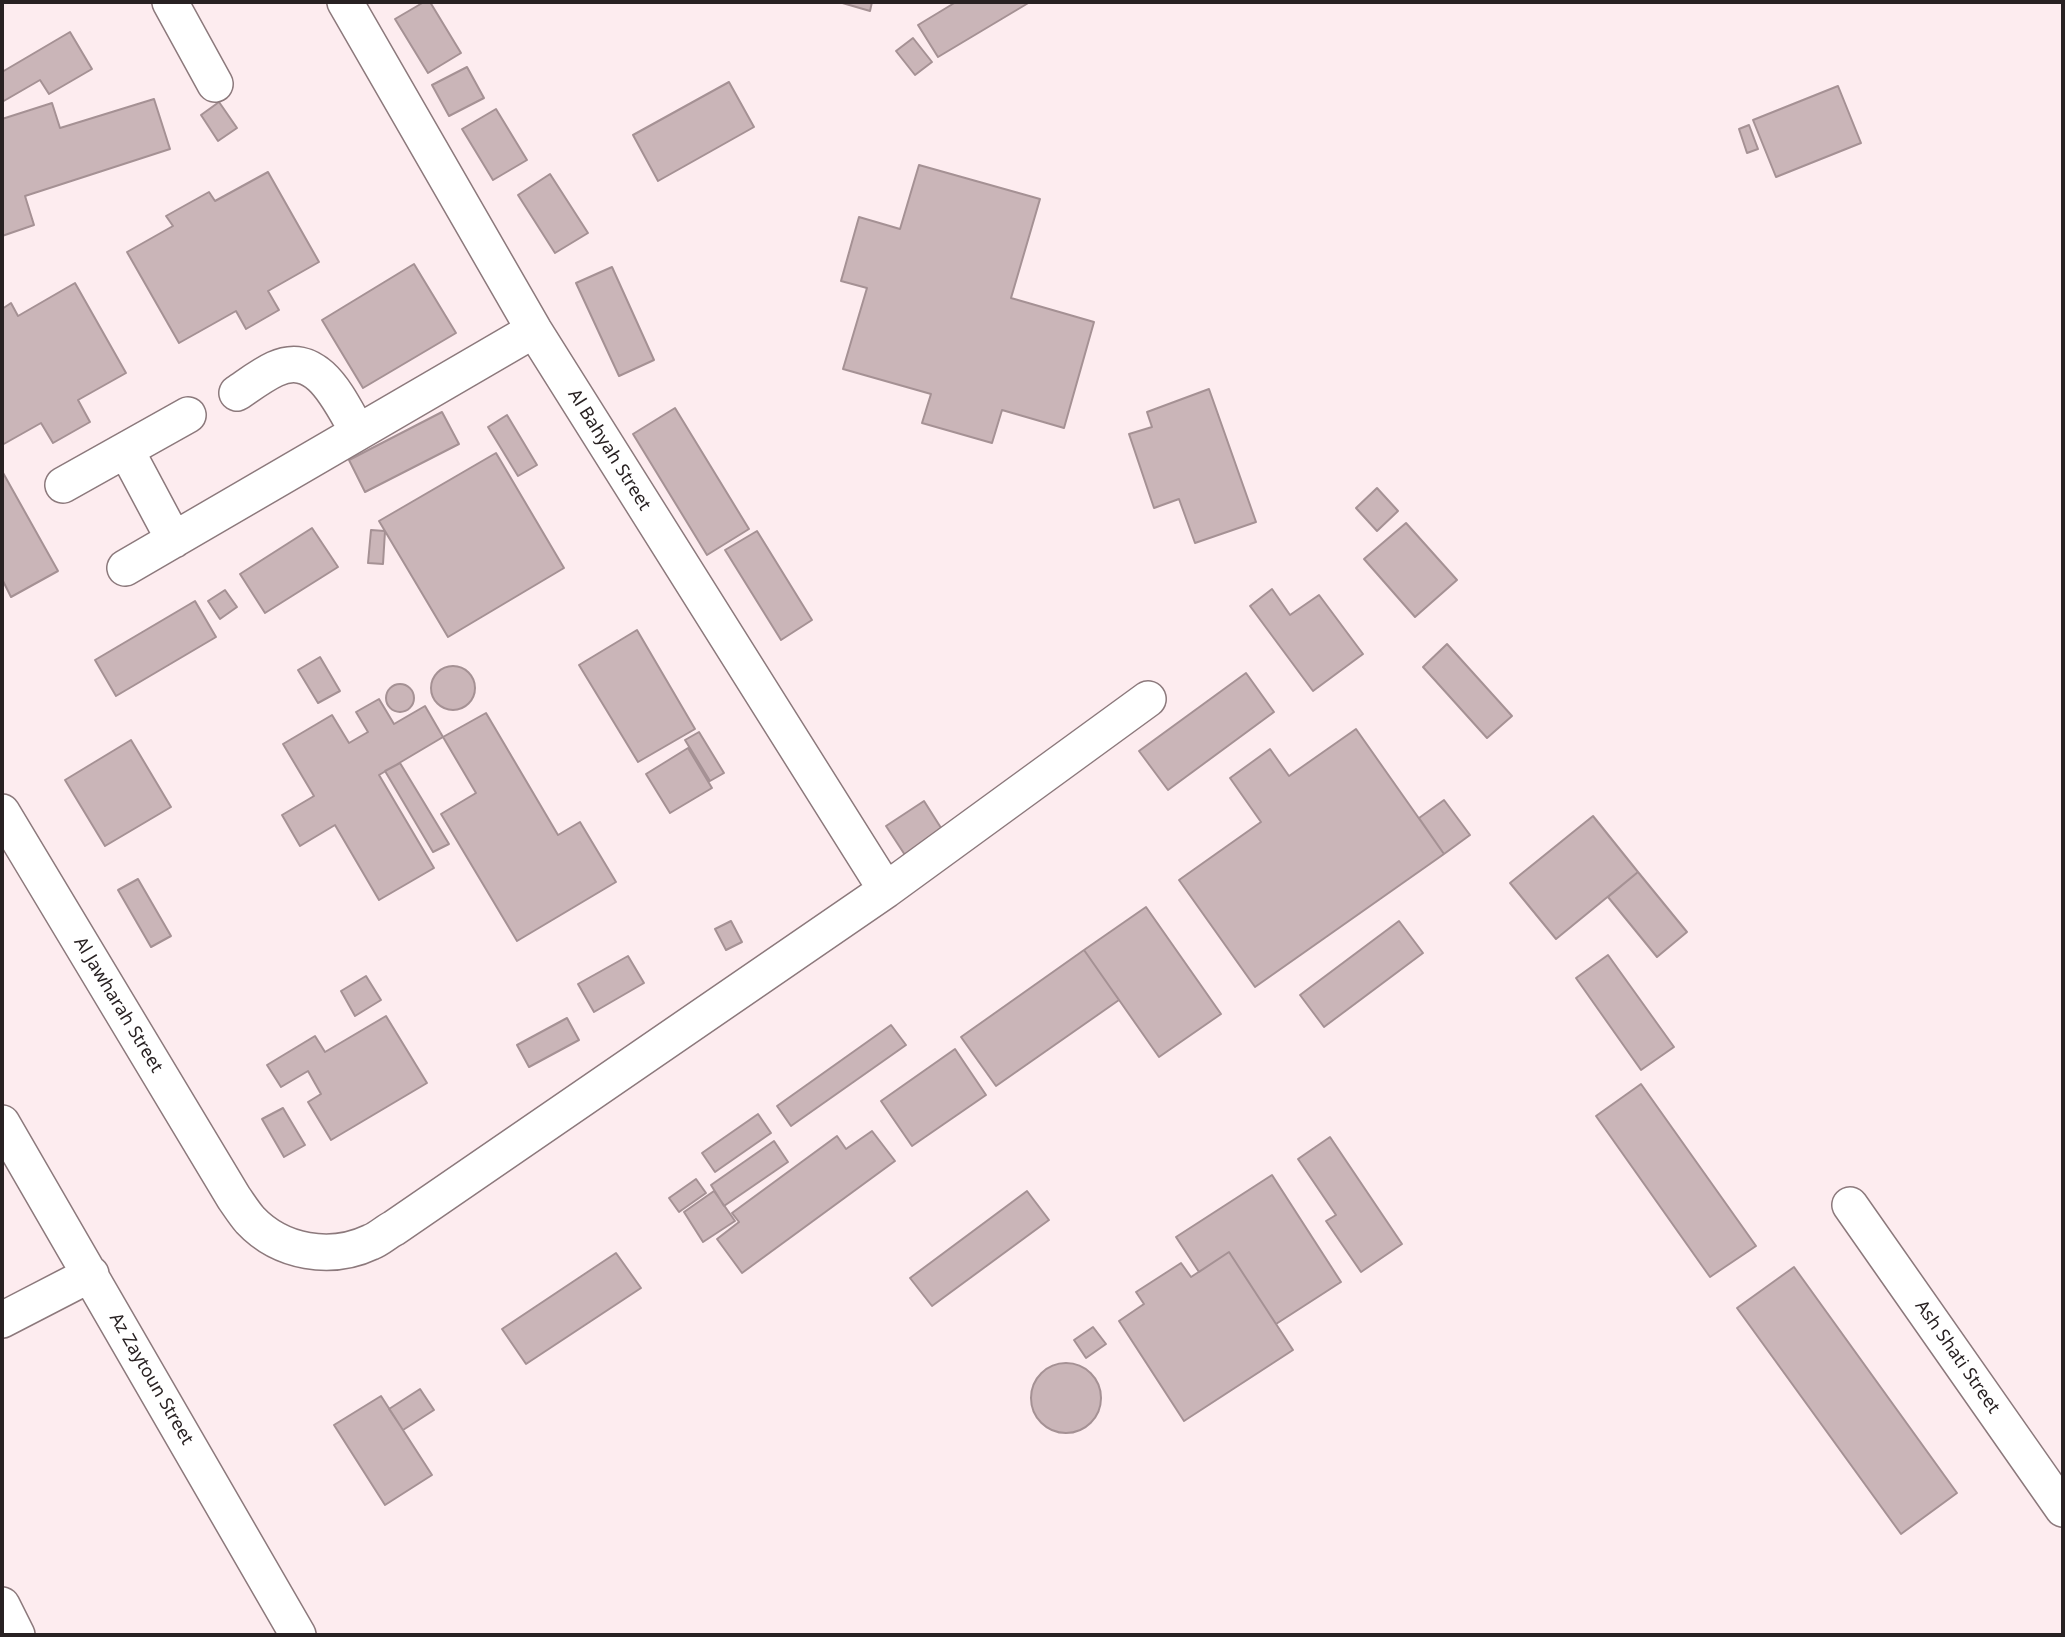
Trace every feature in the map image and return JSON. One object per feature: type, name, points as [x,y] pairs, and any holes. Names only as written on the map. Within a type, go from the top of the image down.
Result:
[{"type":"street","points":[[170,2],[215,84]]},
{"type":"street","name":"Al Bahyah Street","points":[[345,2],[534,330],[886,890]]},
{"type":"street","points":[[125,568],[534,330]]},
{"type":"street","points":[[237,393],[275,369],[303,366],[327,381],[358,432]]},
{"type":"street","points":[[63,485],[188,415]]},
{"type":"street","points":[[126,450],[174,540]]},
{"type":"street","name":"Al Jawharah Street","points":[[2,812],[234,1198],[250,1220],[269,1237],[294,1248],[320,1253],[347,1251],[372,1242],[886,890],[1148,699]]},
{"type":"street","name":"Az Zaytoun Street","points":[[2,1123],[298,1635]]},
{"type":"street","name":"Ash Shati Street","points":[[1850,1205],[2063,1509]]},
{"type":"street","points":[[2,1320],[91,1274]]},
{"type":"street","points":[[2,1605],[17,1635]]},
{"type":"building","points":[[424,2],[430,2],[461,53],[428,73],[395,19]]},
{"type":"building","points":[[839,2],[872,2],[870,11]]},
{"type":"building","points":[[956,2],[1030,2],[938,57],[918,25]]},
{"type":"building","points":[[70,32],[92,69],[49,94],[40,80],[2,102],[2,72]]},
{"type":"building","points":[[913,38],[932,62],[915,75],[896,51]]},
{"type":"building","points":[[467,67],[484,98],[449,116],[432,85]]},
{"type":"building","points":[[729,82],[754,127],[658,181],[633,135]]},
{"type":"building","points":[[1838,86],[1861,143],[1776,177],[1753,120]]},
{"type":"building","points":[[154,99],[170,149],[25,196],[34,225],[2,236],[2,119],[52,103],[60,128]]},
{"type":"building","points":[[219,102],[237,128],[218,141],[201,115]]},
{"type":"building","points":[[496,109],[527,160],[493,180],[462,129]]},
{"type":"building","points":[[1749,125],[1758,149],[1747,153],[1739,129]]},
{"type":"building","points":[[919,165],[1040,199],[1011,298],[1094,322],[1064,428],[1002,410],[992,443],[922,423],[931,394],[843,369],[867,288],[841,281],[859,217],[900,229]]},
{"type":"building","points":[[268,172],[319,262],[268,291],[279,310],[246,329],[236,311],[179,343],[127,252],[173,226],[166,216],[209,192],[215,201]]},
{"type":"building","points":[[550,174],[588,233],[555,253],[518,195]]},
{"type":"building","points":[[414,264],[456,333],[363,388],[322,320]]},
{"type":"building","points":[[612,267],[654,360],[619,376],[576,283]]},
{"type":"building","points":[[75,283],[126,373],[78,400],[90,422],[53,443],[41,423],[2,445],[2,309],[11,303],[18,316]]},
{"type":"building","points":[[1209,389],[1256,522],[1195,543],[1179,499],[1154,508],[1129,434],[1152,427],[1147,412]]},
{"type":"building","points":[[675,408],[749,529],[707,555],[633,434]]},
{"type":"building","points":[[442,412],[459,444],[365,492],[349,460]]},
{"type":"building","points":[[507,415],[537,465],[518,476],[488,427]]},
{"type":"building","points":[[496,453],[564,568],[448,637],[379,521]]},
{"type":"building","points":[[2,471],[58,571],[11,597],[2,579]]},
{"type":"building","points":[[1377,488],[1398,511],[1377,531],[1356,508]]},
{"type":"building","points":[[1406,523],[1457,580],[1415,617],[1364,559]]},
{"type":"building","points":[[312,528],[338,567],[265,613],[240,574]]},
{"type":"building","points":[[371,530],[385,531],[383,564],[368,563]]},
{"type":"building","points":[[757,531],[812,620],[781,640],[725,550]]},
{"type":"building","points":[[1272,589],[1290,615],[1319,595],[1363,654],[1313,691],[1250,606]]},
{"type":"building","points":[[225,590],[237,607],[220,619],[208,601]]},
{"type":"building","points":[[195,601],[216,637],[116,696],[95,660]]},
{"type":"building","points":[[637,630],[695,729],[638,762],[579,665]]},
{"type":"building","points":[[1447,644],[1512,716],[1487,738],[1423,667]]},
{"type":"building","points":[[320,657],[340,691],[318,703],[298,670]]},
{"type":"building","points":[[453,666],[469,672],[475,688],[469,704],[453,710],[437,704],[431,688],[437,672]]},
{"type":"building","points":[[1246,673],[1274,712],[1168,790],[1139,751]]},
{"type":"building","points":[[400,684],[410,688],[414,698],[410,708],[400,712],[390,708],[386,698],[390,688]]},
{"type":"building","points":[[379,699],[394,724],[425,706],[443,737],[379,775],[434,868],[379,900],[335,825],[300,846],[282,815],[314,796],[283,744],[332,715],[349,743],[368,732],[356,712]]},
{"type":"building","points":[[486,713],[558,835],[580,822],[616,882],[517,941],[441,814],[476,793],[443,737]]},
{"type":"building","points":[[1356,729],[1444,854],[1255,987],[1179,880],[1261,822],[1230,778],[1270,749],[1289,776]]},
{"type":"building","points":[[699,732],[724,773],[710,781],[685,740]]},
{"type":"building","points":[[131,740],[171,807],[105,846],[65,780]]},
{"type":"building","points":[[688,748],[712,788],[670,813],[646,774]]},
{"type":"building","points":[[400,763],[449,844],[433,852],[385,771]]},
{"type":"building","points":[[1444,800],[1470,835],[1444,854],[1419,818]]},
{"type":"building","points":[[924,801],[943,831],[905,855],[886,826]]},
{"type":"building","points":[[1593,816],[1638,872],[1556,939],[1510,883]]},
{"type":"building","points":[[1638,872],[1687,932],[1657,957],[1608,897]]},
{"type":"building","points":[[138,879],[171,936],[151,947],[118,890]]},
{"type":"building","points":[[1146,907],[1221,1014],[1159,1057],[1084,950]]},
{"type":"building","points":[[731,921],[742,942],[726,950],[715,929]]},
{"type":"building","points":[[1399,921],[1423,953],[1324,1027],[1300,995]]},
{"type":"building","points":[[1084,950],[1119,1000],[996,1086],[961,1037]]},
{"type":"building","points":[[1608,955],[1674,1047],[1641,1070],[1576,978]]},
{"type":"building","points":[[628,956],[644,983],[594,1012],[578,984]]},
{"type":"building","points":[[366,976],[381,1000],[355,1016],[341,991]]},
{"type":"building","points":[[386,1016],[427,1083],[331,1140],[308,1102],[321,1094],[308,1071],[281,1087],[267,1065],[315,1036],[325,1052]]},
{"type":"building","points":[[567,1018],[579,1040],[529,1067],[517,1045]]},
{"type":"building","points":[[891,1025],[906,1045],[791,1126],[777,1106]]},
{"type":"building","points":[[955,1049],[986,1095],[912,1146],[881,1101]]},
{"type":"building","points":[[1641,1084],[1756,1246],[1710,1277],[1596,1116]]},
{"type":"building","points":[[283,1108],[305,1145],[284,1157],[262,1119]]},
{"type":"building","points":[[758,1114],[771,1133],[715,1172],[702,1153]]},
{"type":"building","points":[[872,1131],[895,1161],[742,1273],[717,1239],[739,1222],[732,1213],[837,1136],[846,1149]]},
{"type":"building","points":[[1330,1137],[1402,1244],[1361,1272],[1326,1221],[1336,1215],[1298,1159]]},
{"type":"building","points":[[774,1141],[788,1162],[724,1206],[711,1185]]},
{"type":"building","points":[[1272,1175],[1341,1282],[1276,1324],[1229,1252],[1199,1272],[1176,1237]]},
{"type":"building","points":[[696,1179],[706,1193],[679,1212],[669,1198]]},
{"type":"building","points":[[714,1191],[735,1221],[703,1242],[684,1212]]},
{"type":"building","points":[[1027,1191],[1049,1220],[932,1306],[910,1278]]},
{"type":"building","points":[[1229,1252],[1293,1350],[1184,1421],[1119,1321],[1144,1304],[1136,1292],[1181,1263],[1191,1277]]},
{"type":"building","points":[[616,1253],[641,1288],[526,1364],[502,1329]]},
{"type":"building","points":[[1794,1267],[1957,1493],[1901,1534],[1737,1308]]},
{"type":"building","points":[[1093,1327],[1106,1344],[1086,1358],[1074,1340]]},
{"type":"building","points":[[1066,1363],[1091,1373],[1101,1398],[1091,1423],[1066,1433],[1041,1423],[1031,1398],[1041,1373]]},
{"type":"building","points":[[420,1389],[434,1410],[403,1430],[389,1409]]},
{"type":"building","points":[[381,1396],[432,1475],[385,1505],[334,1425]]}]
